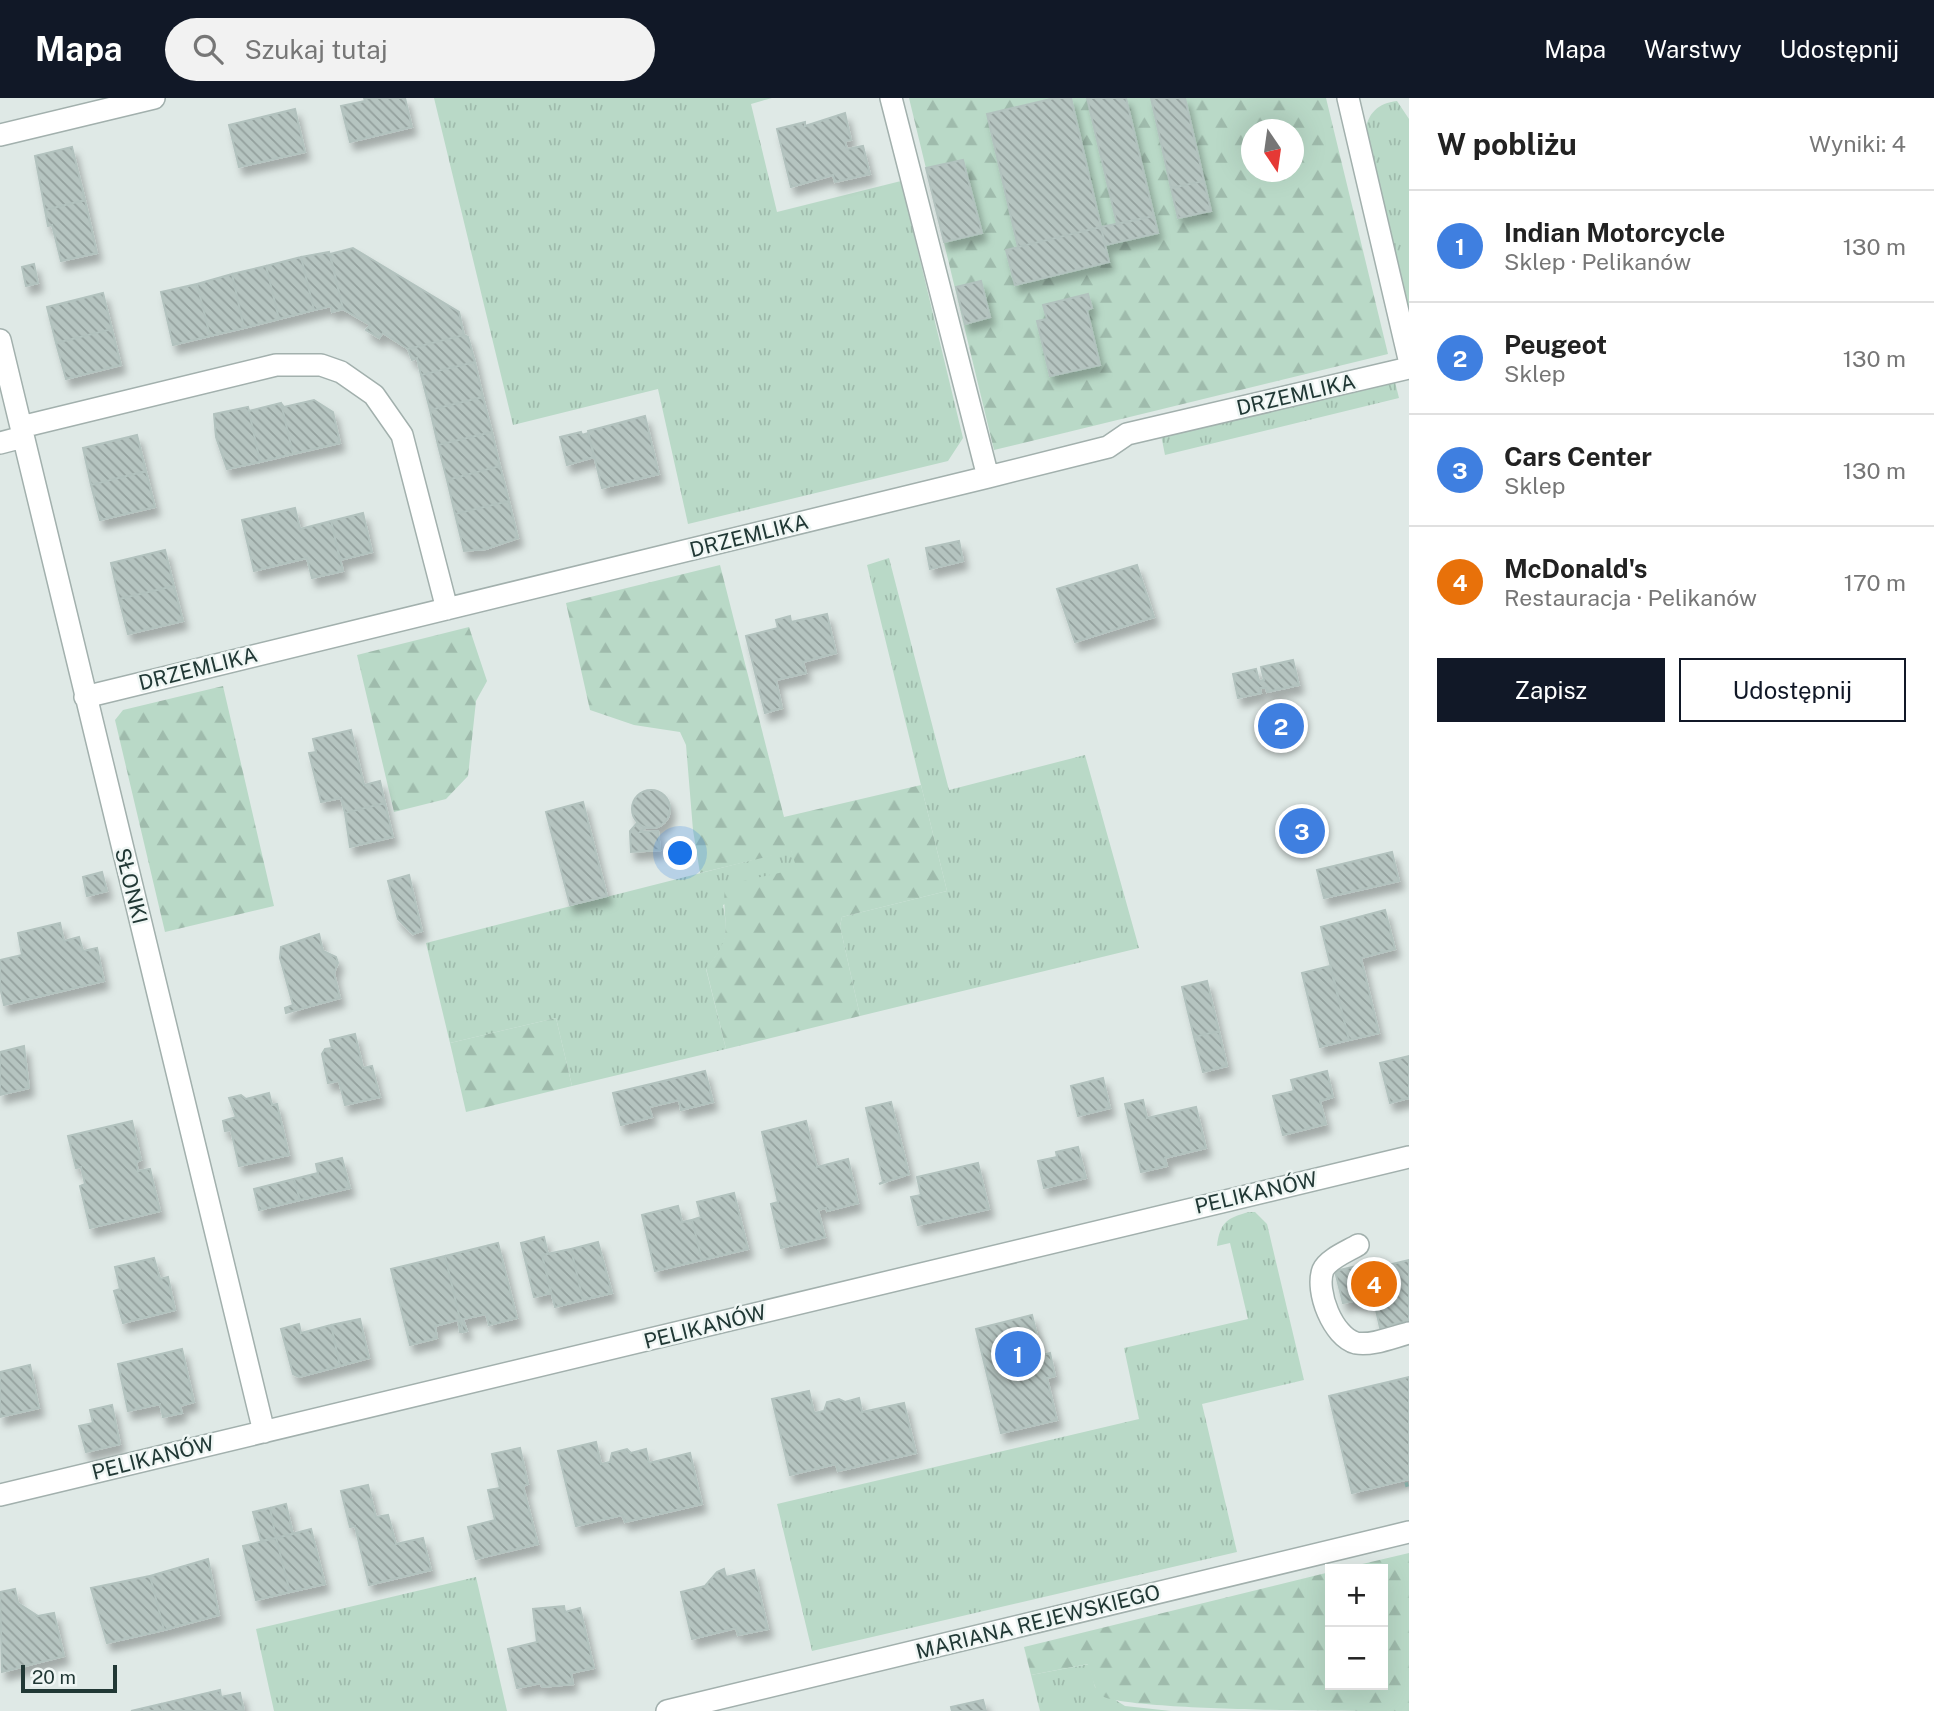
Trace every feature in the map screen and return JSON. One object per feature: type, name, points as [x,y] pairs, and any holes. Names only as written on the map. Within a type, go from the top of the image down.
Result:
[{"type":"street","points":[[0,135],[154,98]]},
{"type":"street","points":[[891,98],[988,477]]},
{"type":"street","points":[[1352,99],[1409,359]]},
{"type":"street","name":"SŁONKI","points":[[0,340],[264,1432]]},
{"type":"street","points":[[0,443],[22,432],[276,365],[320,365],[341,372],[374,395],[402,435],[447,609]]},
{"type":"street","name":"DRZEMLIKA","points":[[85,697],[988,477],[1108,447],[1127,434],[1409,368]]},
{"type":"street","name":"PELIKANÓW","points":[[0,1495],[1409,1157]]},
{"type":"street","points":[[1357,1245],[1327,1264],[1323,1270],[1323,1287],[1335,1329],[1347,1340],[1361,1343],[1409,1333]]},
{"type":"street","name":"MARIANA REJEWSKIEGO","points":[[667,1711],[1409,1532]]},
{"type":"green space","points":[[434,98],[772,98],[751,104],[777,212],[901,181],[963,438],[948,461],[688,524],[658,389],[513,425]]},
{"type":"green space","points":[[909,98],[1326,98],[1388,354],[994,450]]},
{"type":"green space","points":[[1397,101],[1409,119],[1409,314],[1365,132],[1375,110],[1384,104]]},
{"type":"green space","points":[[1394,378],[1399,398],[1165,455],[1161,435]]},
{"type":"green space","points":[[889,558],[949,790],[1085,755],[1139,948],[860,1016],[840,926],[842,917],[947,891],[867,565]]},
{"type":"green space","points":[[720,565],[784,817],[921,785],[947,891],[842,917],[840,926],[860,1016],[726,1049],[706,968],[716,956],[725,937],[725,885],[797,869],[791,851],[700,873],[693,830],[686,745],[680,732],[634,725],[590,710],[566,603]]},
{"type":"green space","points":[[469,627],[487,681],[476,701],[468,776],[446,799],[394,812],[357,655]]},
{"type":"green space","points":[[223,686],[274,906],[165,932],[115,720],[123,710]]},
{"type":"green space","points":[[791,850],[798,869],[723,905],[725,939],[706,969],[726,1049],[572,1086],[556,1018],[450,1043],[426,943]]},
{"type":"green space","points":[[556,1018],[572,1086],[466,1112],[450,1043]]},
{"type":"green space","points":[[1255,1212],[1267,1224],[1304,1380],[1202,1404],[1237,1552],[812,1651],[777,1504],[1139,1419],[1124,1348],[1248,1319],[1230,1243],[1217,1246],[1220,1231],[1226,1222]]},
{"type":"green space","points":[[1409,1553],[1409,1711],[1249,1709],[1125,1702],[1100,1694],[1088,1664],[1031,1675],[1024,1647],[1325,1573],[1325,1690],[1388,1690],[1388,1564],[1362,1564]]},
{"type":"green space","points":[[476,1577],[507,1711],[274,1711],[256,1629]]},
{"type":"green space","points":[[1089,1664],[1095,1687],[1125,1706],[1171,1711],[1040,1711],[1031,1675]]},
{"type":"building","points":[[364,98],[405,98],[412,127],[350,142],[341,106],[365,101]]},
{"type":"building","points":[[1055,98],[1071,98],[1101,227],[1018,247],[987,114]]},
{"type":"building","points":[[1087,98],[1126,98],[1154,216],[1117,224]]},
{"type":"building","points":[[1151,98],[1185,98],[1204,181],[1171,188]]},
{"type":"building","points":[[295,109],[305,152],[239,167],[229,125]]},
{"type":"building","points":[[845,113],[851,140],[845,141],[847,149],[863,146],[870,174],[835,182],[833,175],[791,187],[777,129],[805,122],[805,126]]},
{"type":"building","points":[[72,147],[85,200],[45,210],[35,156]]},
{"type":"building","points":[[963,160],[982,233],[944,242],[926,168]]},
{"type":"building","points":[[1204,181],[1211,211],[1178,218],[1171,188]]},
{"type":"building","points":[[85,200],[97,253],[61,261],[52,225],[48,226],[45,210]]},
{"type":"building","points":[[1154,216],[1158,233],[1105,245],[1101,227]]},
{"type":"building","points":[[1101,227],[1109,262],[1015,285],[1006,250]]},
{"type":"building","points":[[353,248],[459,312],[464,335],[408,349],[383,333],[379,338],[366,330],[370,325],[343,309],[330,254]]},
{"type":"building","points":[[329,252],[343,309],[332,312],[331,306],[314,310],[301,257]]},
{"type":"building","points":[[301,257],[314,310],[279,319],[266,266]]},
{"type":"building","points":[[34,264],[38,283],[26,286],[22,267]]},
{"type":"building","points":[[266,266],[279,319],[244,328],[232,274]]},
{"type":"building","points":[[232,274],[244,328],[210,336],[197,284]]},
{"type":"building","points":[[981,281],[990,317],[965,324],[956,287]]},
{"type":"building","points":[[197,284],[210,336],[173,345],[161,292]]},
{"type":"building","points":[[103,293],[112,329],[56,343],[47,307]]},
{"type":"building","points":[[1088,294],[1092,308],[1087,310],[1100,365],[1050,376],[1037,321],[1047,319],[1043,305]]},
{"type":"building","points":[[112,329],[121,365],[66,379],[56,343]]},
{"type":"building","points":[[464,335],[468,337],[475,362],[421,375],[417,358],[412,360],[408,349]]},
{"type":"building","points":[[475,362],[483,397],[430,410],[421,375]]},
{"type":"building","points":[[483,397],[492,432],[438,445],[430,410]]},
{"type":"building","points":[[314,400],[333,412],[340,443],[293,454],[281,403],[284,407]]},
{"type":"building","points":[[281,403],[293,454],[260,462],[248,407],[249,411]]},
{"type":"building","points":[[248,407],[260,462],[227,469],[216,437],[214,414]]},
{"type":"building","points":[[645,416],[659,474],[602,488],[588,431]]},
{"type":"building","points":[[492,432],[500,466],[447,480],[438,445]]},
{"type":"building","points":[[581,432],[582,435],[588,433],[594,457],[567,465],[560,437]]},
{"type":"building","points":[[137,435],[146,471],[91,485],[83,448]]},
{"type":"building","points":[[500,466],[509,501],[455,514],[447,480]]},
{"type":"building","points":[[146,471],[155,507],[100,520],[91,485]]},
{"type":"building","points":[[509,501],[518,538],[486,549],[464,551],[455,514]]},
{"type":"building","points":[[295,508],[300,529],[331,521],[343,571],[312,578],[307,558],[254,571],[242,520]]},
{"type":"building","points":[[363,513],[372,552],[340,560],[331,521]]},
{"type":"building","points":[[959,541],[963,561],[930,569],[926,548]]},
{"type":"building","points":[[165,550],[174,586],[119,599],[111,563]]},
{"type":"building","points":[[1137,565],[1154,617],[1075,642],[1057,589]]},
{"type":"building","points":[[174,586],[183,621],[128,634],[119,599]]},
{"type":"building","points":[[827,614],[836,653],[803,662],[806,673],[776,680],[782,708],[765,713],[746,636],[778,628],[776,620],[790,616],[791,622]]},
{"type":"building","points":[[1293,660],[1299,685],[1267,692],[1266,688],[1260,688],[1261,693],[1238,698],[1233,674],[1256,669],[1259,681],[1264,680],[1261,667]]},
{"type":"building","points":[[351,730],[364,785],[380,781],[385,803],[345,813],[341,798],[321,802],[309,753],[316,752],[313,739]]},
{"type":"building","points":[[651,790],[664,796],[670,809],[664,822],[651,828],[638,822],[632,809],[638,796]]},
{"type":"building","points":[[583,802],[607,896],[570,905],[546,812]]},
{"type":"building","points":[[385,803],[393,837],[350,847],[345,813]]},
{"type":"building","points":[[637,823],[645,828],[640,832],[658,831],[660,850],[631,852],[630,831]]},
{"type":"building","points":[[1392,852],[1399,881],[1324,898],[1317,870]]},
{"type":"building","points":[[102,872],[107,891],[87,896],[83,877]]},
{"type":"building","points":[[409,875],[422,931],[413,934],[398,919],[388,881]]},
{"type":"building","points":[[1385,910],[1395,949],[1361,958],[1379,1033],[1349,1040],[1321,927]]},
{"type":"building","points":[[60,923],[64,941],[79,937],[83,951],[97,948],[104,981],[4,1005],[0,987],[0,960],[22,955],[18,933]]},
{"type":"building","points":[[319,934],[323,951],[336,957],[338,963],[334,973],[340,998],[286,1013],[285,1008],[293,1005],[280,958],[281,947]]},
{"type":"building","points":[[1330,966],[1349,1040],[1320,1047],[1302,973]]},
{"type":"building","points":[[1207,981],[1219,1031],[1194,1037],[1182,987]]},
{"type":"building","points":[[1219,1031],[1227,1066],[1203,1072],[1194,1037]]},
{"type":"building","points":[[355,1034],[363,1068],[372,1066],[380,1097],[345,1105],[339,1081],[328,1083],[322,1054],[325,1049],[332,1048],[330,1040]]},
{"type":"building","points":[[24,1046],[29,1088],[0,1095],[0,1052]]},
{"type":"building","points":[[1409,1056],[1409,1098],[1390,1103],[1380,1063]]},
{"type":"building","points":[[705,1071],[713,1102],[681,1110],[679,1100],[649,1107],[652,1117],[621,1125],[613,1093]]},
{"type":"building","points":[[1327,1071],[1333,1097],[1320,1101],[1326,1124],[1283,1135],[1273,1096],[1294,1091],[1291,1080]]},
{"type":"building","points":[[1103,1078],[1110,1108],[1078,1116],[1071,1086]]},
{"type":"building","points":[[269,1093],[272,1105],[277,1104],[289,1155],[239,1166],[231,1130],[225,1131],[223,1121],[236,1117],[229,1098],[241,1095],[246,1099]]},
{"type":"building","points":[[1143,1100],[1147,1118],[1196,1107],[1206,1148],[1165,1158],[1167,1166],[1141,1172],[1125,1104]]},
{"type":"building","points":[[891,1102],[909,1174],[879,1184],[883,1182],[866,1108]]},
{"type":"building","points":[[132,1121],[141,1160],[136,1162],[138,1171],[150,1169],[160,1211],[90,1228],[80,1186],[85,1184],[81,1167],[76,1168],[68,1136]]},
{"type":"building","points":[[806,1121],[817,1167],[848,1159],[858,1203],[827,1211],[826,1208],[818,1210],[825,1237],[781,1248],[771,1204],[778,1202],[762,1132]]},
{"type":"building","points":[[1078,1147],[1086,1178],[1044,1188],[1038,1161],[1057,1157],[1056,1152]]},
{"type":"building","points":[[342,1158],[350,1188],[300,1200],[294,1179],[318,1173],[316,1164]]},
{"type":"building","points":[[978,1163],[989,1209],[918,1225],[911,1197],[921,1195],[917,1177]]},
{"type":"building","points":[[294,1179],[300,1200],[259,1210],[254,1189]]},
{"type":"building","points":[[734,1193],[748,1249],[702,1260],[692,1220],[701,1217],[697,1202]]},
{"type":"building","points":[[678,1206],[682,1222],[692,1220],[702,1260],[655,1271],[642,1215]]},
{"type":"building","points":[[544,1237],[548,1254],[542,1255],[551,1293],[534,1297],[521,1243]]},
{"type":"building","points":[[598,1242],[612,1293],[583,1300],[571,1249]]},
{"type":"building","points":[[498,1243],[517,1318],[489,1325],[486,1314],[463,1319],[467,1331],[463,1332],[445,1256]]},
{"type":"building","points":[[571,1249],[583,1300],[555,1307],[542,1255]]},
{"type":"building","points":[[445,1256],[463,1332],[460,1332],[458,1320],[435,1326],[437,1338],[410,1345],[391,1269]]},
{"type":"building","points":[[154,1258],[160,1279],[168,1277],[175,1310],[123,1323],[114,1291],[120,1289],[115,1267]]},
{"type":"building","points":[[1409,1260],[1409,1321],[1390,1325],[1391,1329],[1381,1332],[1373,1297],[1343,1303],[1335,1271],[1357,1266],[1358,1272]]},
{"type":"building","points":[[1032,1315],[1042,1355],[1050,1353],[1055,1376],[1047,1378],[1057,1420],[1001,1433],[976,1329]]},
{"type":"building","points":[[360,1319],[369,1358],[340,1366],[331,1325]]},
{"type":"building","points":[[299,1324],[301,1333],[331,1325],[340,1366],[299,1377],[293,1374],[281,1329]]},
{"type":"building","points":[[182,1349],[194,1402],[180,1406],[182,1413],[163,1417],[160,1404],[128,1411],[118,1364]]},
{"type":"building","points":[[30,1365],[39,1408],[0,1417],[0,1372]]},
{"type":"building","points":[[1409,1377],[1409,1479],[1352,1493],[1329,1396]]},
{"type":"building","points":[[809,1391],[814,1413],[824,1411],[827,1402],[839,1399],[845,1402],[859,1398],[862,1412],[904,1403],[916,1453],[838,1471],[836,1464],[790,1475],[772,1399]]},
{"type":"building","points":[[112,1405],[120,1444],[86,1452],[79,1426],[93,1423],[90,1410]]},
{"type":"building","points":[[596,1442],[601,1464],[610,1462],[612,1453],[627,1449],[631,1453],[646,1449],[649,1463],[690,1453],[702,1504],[625,1522],[622,1515],[576,1526],[558,1451]]},
{"type":"building","points":[[520,1448],[528,1484],[523,1486],[538,1544],[476,1559],[468,1527],[495,1520],[488,1490],[500,1488],[492,1454]]},
{"type":"building","points":[[368,1485],[376,1517],[388,1515],[396,1544],[423,1538],[431,1570],[369,1585],[355,1526],[350,1527],[341,1491]]},
{"type":"building","points":[[286,1504],[293,1534],[276,1538],[270,1508]]},
{"type":"building","points":[[270,1508],[276,1538],[261,1541],[253,1512]]},
{"type":"building","points":[[311,1529],[325,1584],[290,1592],[276,1538]]},
{"type":"building","points":[[276,1538],[290,1592],[256,1600],[243,1546]]},
{"type":"building","points":[[208,1559],[219,1615],[164,1630],[150,1576]]},
{"type":"building","points":[[724,1569],[726,1577],[754,1570],[768,1629],[738,1635],[736,1628],[692,1639],[681,1592],[705,1586],[717,1572]]},
{"type":"building","points":[[150,1576],[164,1630],[107,1643],[91,1588]]},
{"type":"building","points":[[15,1589],[18,1603],[38,1616],[54,1613],[64,1656],[2,1672],[0,1592]]},
{"type":"building","points":[[564,1606],[565,1612],[580,1608],[594,1668],[571,1673],[573,1684],[542,1687],[541,1683],[517,1688],[508,1649],[537,1642],[533,1609]]},
{"type":"building","points":[[220,1690],[221,1697],[240,1693],[244,1711],[163,1711],[161,1704]]},
{"type":"building","points":[[983,1700],[986,1711],[952,1711],[951,1707]]},
{"type":"building","points":[[161,1704],[163,1711],[131,1711]]},
{"type":"place","name":"Peugeot","points":[[1281,726]]},
{"type":"place","name":"Cars Center","points":[[1302,831]]},
{"type":"place","name":"McDonald's","points":[[1374,1284]]},
{"type":"place","name":"Indian Motorcycle","points":[[1018,1354]]}]
